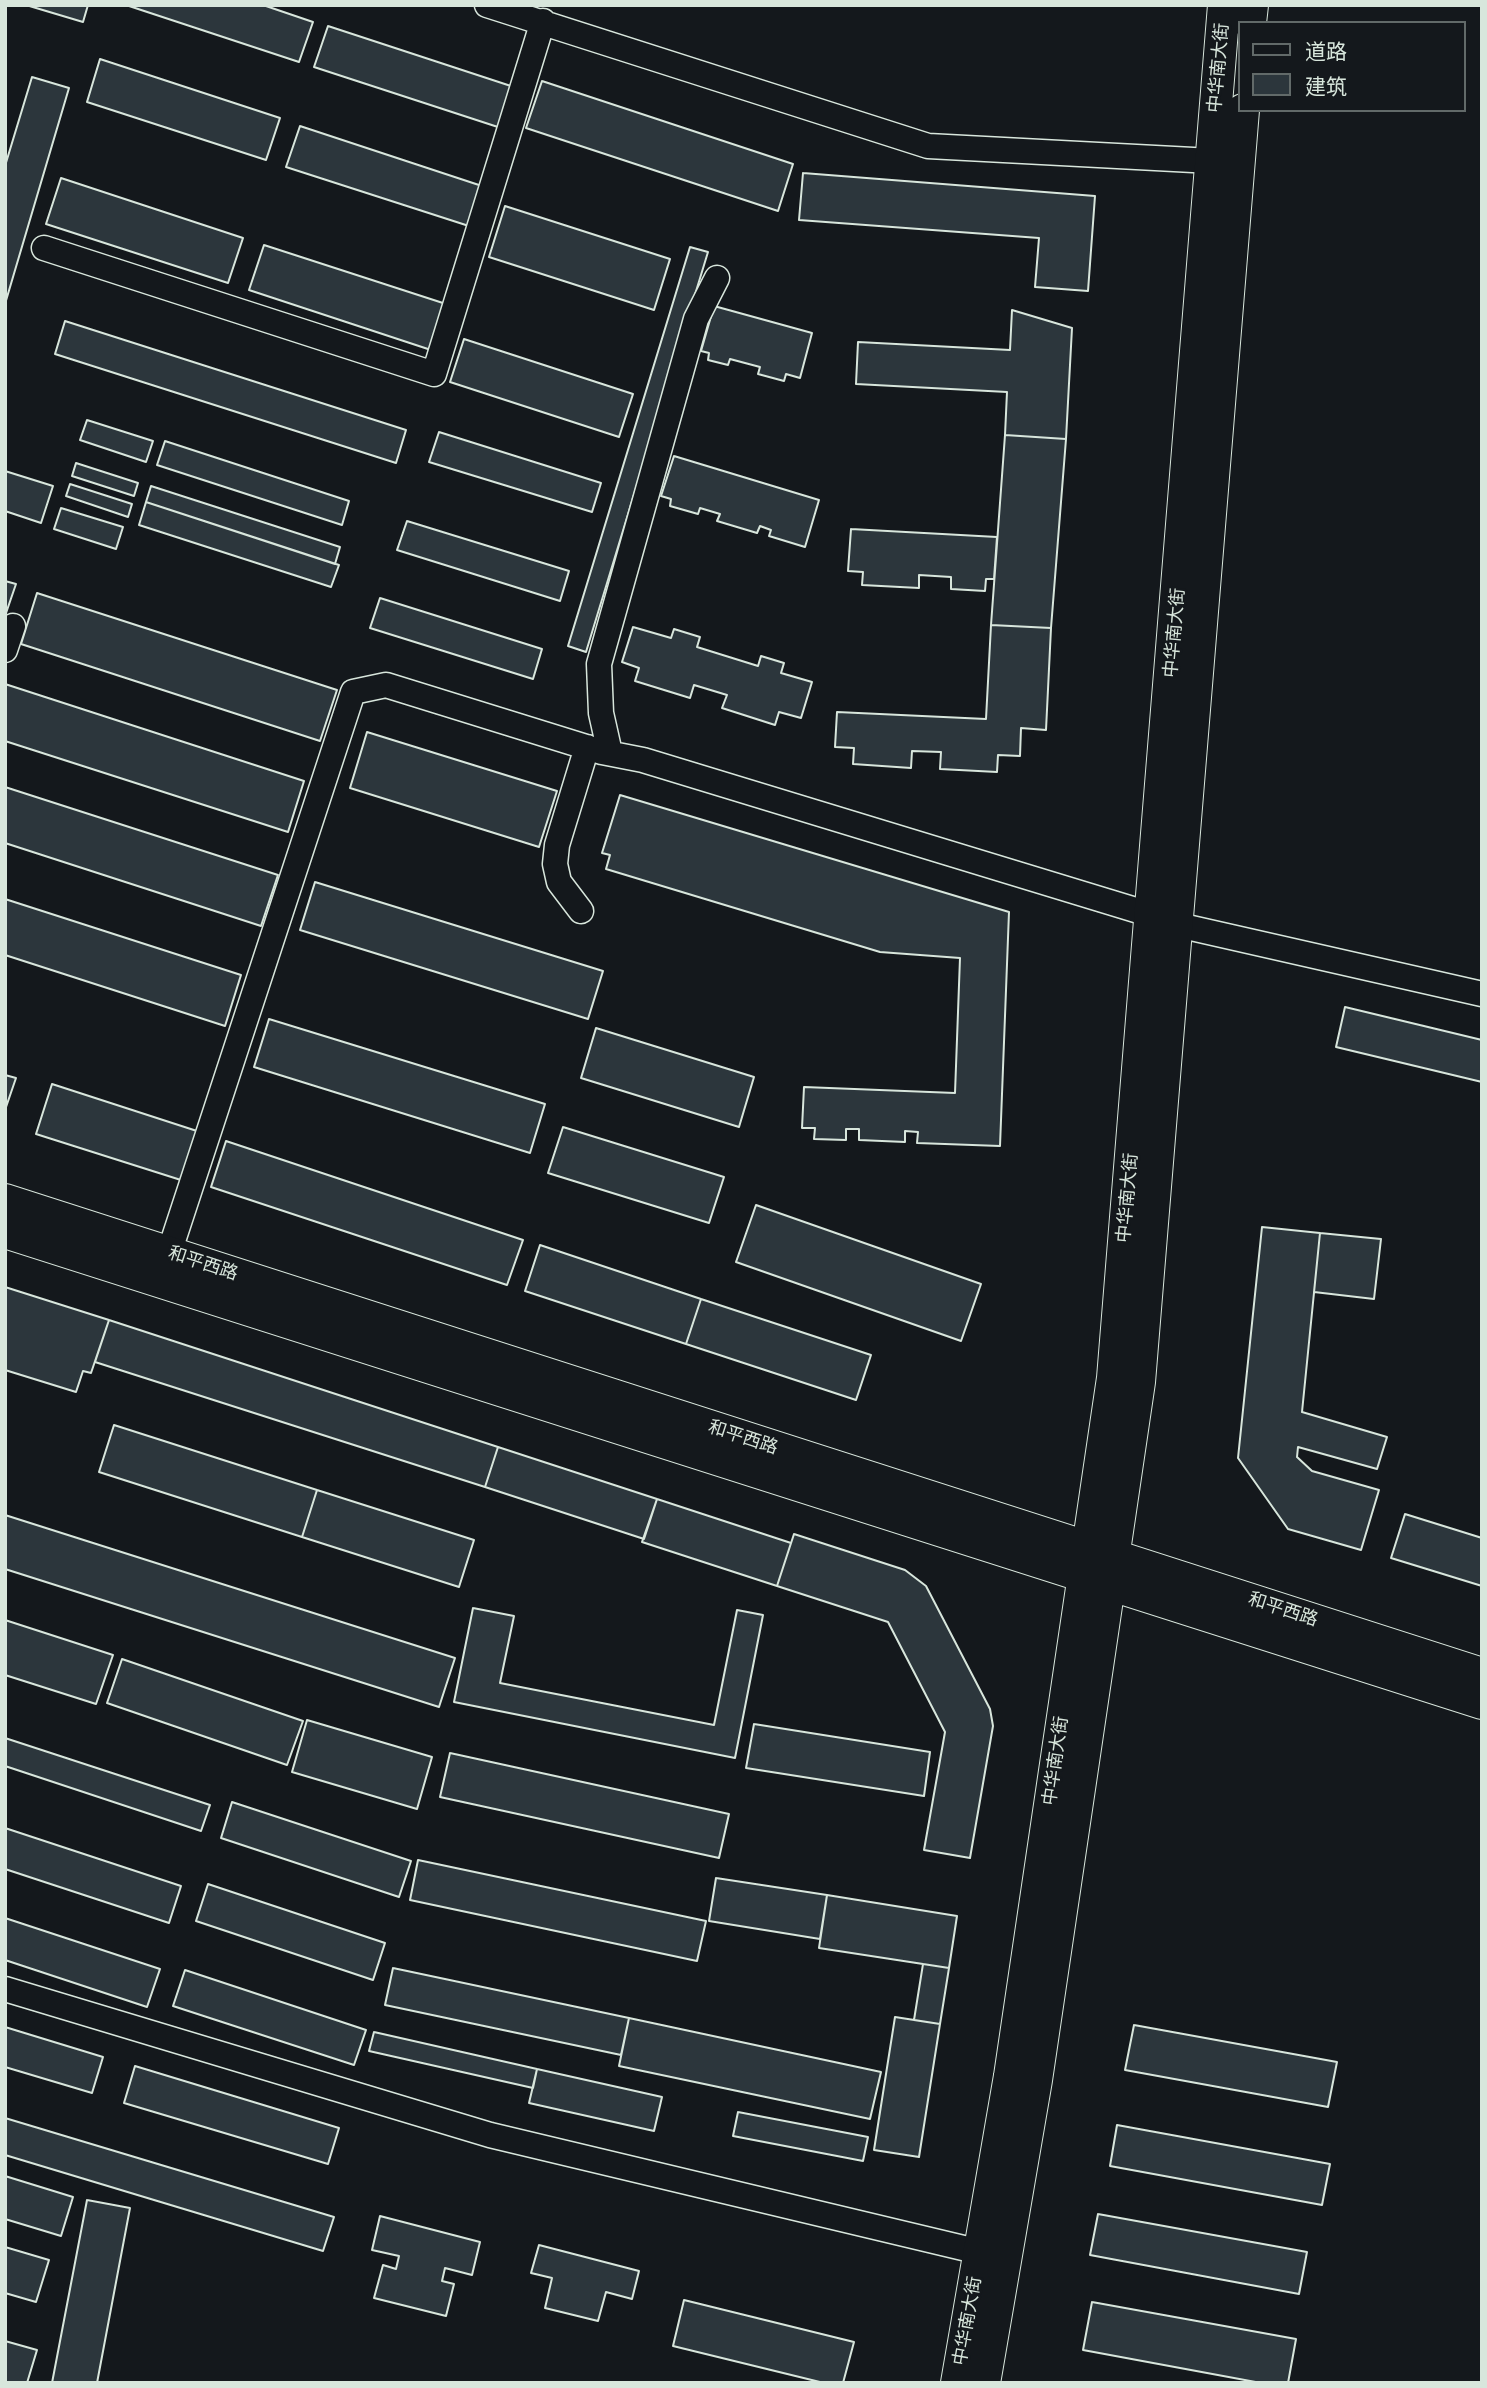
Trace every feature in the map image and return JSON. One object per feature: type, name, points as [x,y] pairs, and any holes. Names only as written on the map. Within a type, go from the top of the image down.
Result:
[{"type":"main road","name":"中华南大街","points":[[957,2383],[1098,1566],[1139,1382],[1165,920],[1224,5]]},
{"type":"main road","name":"中华南大街","points":[[1165,920],[1243,112]]},
{"type":"main road","name":"和平西路","points":[[5,1200],[1098,1566],[1482,1703]]},
{"type":"main road","name":"和平西路","points":[[5,1233],[1098,1566],[1482,1674]]},
{"type":"main road","name":"中华南大街","points":[[984,2383],[1036,2080],[1098,1566]]},
{"type":"street","points":[[487,5],[928,146],[1212,161]]},
{"type":"street","points":[[44,248],[435,374],[543,21]]},
{"type":"street","points":[[581,911],[559,882],[555,864],[557,845],[598,750],[601,713],[599,664],[696,319],[716,278]]},
{"type":"street","points":[[5,650],[13,626]]},
{"type":"street","points":[[169,1253],[353,692],[386,685],[598,750],[643,760],[1165,920],[1482,994]]},
{"type":"street","points":[[5,1989],[490,2135],[980,2252]]},
{"type":"building","points":[[26,5],[88,5],[83,22]]},
{"type":"building","points":[[126,5],[263,5],[313,22],[299,62]]},
{"type":"building","points":[[328,26],[517,88],[504,129],[314,67]]},
{"type":"building","points":[[100,59],[280,118],[266,160],[87,102]]},
{"type":"building","points":[[32,77],[69,88],[5,304],[5,166]]},
{"type":"building","points":[[542,81],[793,164],[778,211],[526,128]]},
{"type":"building","points":[[300,126],[485,187],[472,227],[286,167]]},
{"type":"building","points":[[803,173],[1095,196],[1088,291],[1035,287],[1039,238],[799,220]]},
{"type":"building","points":[[61,178],[243,238],[228,283],[46,224]]},
{"type":"building","points":[[505,206],[670,259],[654,310],[489,257]]},
{"type":"building","points":[[264,245],[446,304],[431,350],[249,290]]},
{"type":"building","points":[[690,247],[708,252],[586,652],[568,646]]},
{"type":"building","points":[[714,306],[812,333],[800,378],[786,374],[784,381],[758,374],[760,367],[730,359],[728,365],[708,360],[709,353],[701,351]]},
{"type":"building","points":[[1012,310],[1072,328],[1066,439],[1005,435],[1007,392],[856,384],[858,342],[1010,350]]},
{"type":"building","points":[[65,321],[406,430],[396,463],[55,354]]},
{"type":"building","points":[[464,339],[633,394],[619,437],[450,382]]},
{"type":"building","points":[[87,420],[153,441],[146,462],[80,440]]},
{"type":"building","points":[[439,432],[601,483],[592,512],[429,462]]},
{"type":"building","points":[[1005,435],[1066,439],[1051,628],[991,625]]},
{"type":"building","points":[[165,441],[349,501],[342,525],[157,465]]},
{"type":"building","points":[[674,456],[819,500],[805,547],[769,536],[771,530],[760,526],[757,533],[717,521],[720,514],[700,508],[698,514],[670,506],[671,499],[661,496]]},
{"type":"building","points":[[76,463],[138,483],[134,496],[72,476]]},
{"type":"building","points":[[5,471],[53,486],[41,523],[5,511]]},
{"type":"building","points":[[70,484],[132,504],[128,517],[66,496]]},
{"type":"building","points":[[151,486],[340,547],[335,564],[146,502]]},
{"type":"building","points":[[146,502],[339,565],[331,587],[139,525]]},
{"type":"building","points":[[61,508],[123,527],[116,549],[54,529]]},
{"type":"building","points":[[407,521],[569,571],[560,601],[397,550]]},
{"type":"building","points":[[851,529],[997,537],[994,579],[986,579],[985,591],[951,589],[951,577],[919,575],[919,588],[862,585],[863,572],[848,571]]},
{"type":"building","points":[[5,581],[16,584],[5,616]]},
{"type":"building","points":[[37,593],[337,690],[320,741],[21,644]]},
{"type":"building","points":[[380,598],[542,649],[533,679],[370,628]]},
{"type":"building","points":[[991,625],[1051,628],[1046,730],[1021,728],[1020,756],[998,755],[997,772],[940,769],[941,752],[912,751],[911,768],[853,764],[854,748],[835,747],[837,712],[986,719]]},
{"type":"building","points":[[633,627],[671,638],[674,629],[700,637],[697,647],[758,666],[761,656],[784,663],[781,673],[812,682],[801,718],[779,712],[775,725],[722,708],[727,695],[694,685],[690,698],[635,681],[639,668],[622,662]]},
{"type":"building","points":[[5,684],[304,781],[288,832],[5,741]]},
{"type":"building","points":[[367,732],[557,791],[539,847],[350,788]]},
{"type":"building","points":[[5,787],[278,875],[261,926],[5,843]]},
{"type":"building","points":[[620,795],[1009,912],[1000,1146],[917,1143],[918,1132],[905,1131],[905,1142],[859,1140],[859,1129],[846,1129],[846,1140],[814,1139],[815,1128],[802,1128],[804,1087],[955,1093],[960,958],[880,952],[606,869],[610,855],[602,853]]},
{"type":"building","points":[[315,882],[603,971],[588,1019],[300,930]]},
{"type":"building","points":[[5,899],[241,975],[225,1026],[5,955]]},
{"type":"building","points":[[1345,1007],[1482,1040],[1482,1082],[1336,1047]]},
{"type":"building","points":[[269,1019],[545,1104],[530,1153],[254,1067]]},
{"type":"building","points":[[596,1028],[754,1077],[739,1127],[581,1078]]},
{"type":"building","points":[[5,1075],[16,1078],[5,1110]]},
{"type":"building","points":[[52,1084],[200,1132],[184,1181],[36,1134]]},
{"type":"building","points":[[563,1127],[724,1177],[709,1223],[548,1173]]},
{"type":"building","points":[[226,1141],[523,1240],[507,1285],[211,1187]]},
{"type":"building","points":[[756,1205],[981,1284],[961,1341],[736,1262]]},
{"type":"building","points":[[1262,1227],[1320,1233],[1302,1412],[1387,1437],[1377,1469],[1298,1447],[1297,1457],[1312,1471],[1379,1490],[1361,1550],[1288,1529],[1238,1458]]},
{"type":"building","points":[[1320,1233],[1381,1239],[1374,1299],[1314,1292]]},
{"type":"building","points":[[540,1245],[701,1299],[686,1344],[525,1291]]},
{"type":"building","points":[[5,1287],[109,1320],[91,1373],[83,1371],[76,1392],[5,1370]]},
{"type":"building","points":[[701,1299],[871,1355],[856,1400],[686,1344]]},
{"type":"building","points":[[109,1320],[498,1447],[485,1487],[95,1362]]},
{"type":"building","points":[[114,1425],[317,1490],[302,1537],[99,1472]]},
{"type":"building","points":[[498,1447],[657,1499],[644,1539],[485,1487]]},
{"type":"building","points":[[317,1490],[474,1540],[459,1587],[302,1537]]},
{"type":"building","points":[[657,1499],[791,1543],[777,1586],[642,1542]]},
{"type":"building","points":[[1405,1514],[1482,1538],[1482,1586],[1391,1558]]},
{"type":"building","points":[[5,1515],[455,1658],[439,1707],[5,1569]]},
{"type":"building","points":[[794,1534],[905,1570],[926,1586],[990,1709],[993,1726],[970,1858],[924,1850],[945,1732],[888,1622],[777,1586]]},
{"type":"building","points":[[473,1608],[514,1616],[500,1683],[714,1725],[737,1610],[763,1615],[735,1758],[454,1702]]},
{"type":"building","points":[[5,1620],[113,1655],[96,1704],[5,1675]]},
{"type":"building","points":[[122,1659],[303,1721],[287,1765],[107,1703]]},
{"type":"building","points":[[307,1720],[432,1757],[417,1809],[292,1772]]},
{"type":"building","points":[[754,1724],[930,1752],[924,1796],[746,1768]]},
{"type":"building","points":[[5,1738],[210,1805],[201,1831],[5,1766]]},
{"type":"building","points":[[450,1753],[729,1814],[719,1858],[440,1797]]},
{"type":"building","points":[[232,1802],[411,1861],[399,1897],[221,1838]]},
{"type":"building","points":[[5,1828],[181,1886],[169,1923],[5,1869]]},
{"type":"building","points":[[418,1860],[706,1921],[697,1961],[410,1900]]},
{"type":"building","points":[[716,1878],[827,1895],[820,1939],[709,1921]]},
{"type":"building","points":[[208,1884],[385,1943],[373,1980],[196,1921]]},
{"type":"building","points":[[827,1895],[957,1916],[949,1968],[819,1948]]},
{"type":"building","points":[[5,1918],[160,1969],[147,2007],[5,1960]]},
{"type":"building","points":[[923,1964],[949,1968],[940,2024],[914,2020]]},
{"type":"building","points":[[393,1968],[629,2018],[621,2055],[385,2005]]},
{"type":"building","points":[[185,1970],[366,2030],[354,2065],[173,2006]]},
{"type":"building","points":[[895,2017],[940,2024],[919,2157],[874,2150]]},
{"type":"building","points":[[629,2018],[881,2072],[870,2119],[619,2066]]},
{"type":"building","points":[[1134,2025],[1337,2062],[1328,2107],[1125,2070]]},
{"type":"building","points":[[5,2027],[103,2057],[92,2093],[5,2067]]},
{"type":"building","points":[[374,2032],[537,2069],[533,2088],[369,2051]]},
{"type":"building","points":[[135,2066],[339,2128],[328,2164],[124,2103]]},
{"type":"building","points":[[537,2069],[662,2097],[654,2131],[529,2103]]},
{"type":"building","points":[[738,2112],[868,2137],[863,2161],[733,2136]]},
{"type":"building","points":[[5,2118],[334,2217],[323,2251],[5,2155]]},
{"type":"building","points":[[1117,2125],[1330,2164],[1322,2205],[1110,2166]]},
{"type":"building","points":[[5,2176],[73,2197],[61,2236],[5,2219]]},
{"type":"building","points":[[87,2200],[130,2208],[97,2383],[52,2383]]},
{"type":"building","points":[[1098,2214],[1307,2252],[1299,2294],[1090,2255]]},
{"type":"building","points":[[380,2216],[480,2242],[472,2275],[445,2268],[442,2281],[454,2284],[446,2316],[374,2298],[383,2265],[396,2269],[399,2256],[372,2250]]},
{"type":"building","points":[[539,2245],[639,2271],[632,2299],[606,2292],[598,2321],[545,2308],[552,2278],[531,2273]]},
{"type":"building","points":[[5,2247],[49,2260],[36,2302],[5,2293]]},
{"type":"building","points":[[684,2300],[854,2342],[843,2383],[824,2383],[673,2346]]},
{"type":"building","points":[[1092,2302],[1296,2339],[1288,2383],[1261,2383],[1083,2350]]},
{"type":"building","points":[[5,2341],[37,2350],[27,2383],[5,2383]]}]
